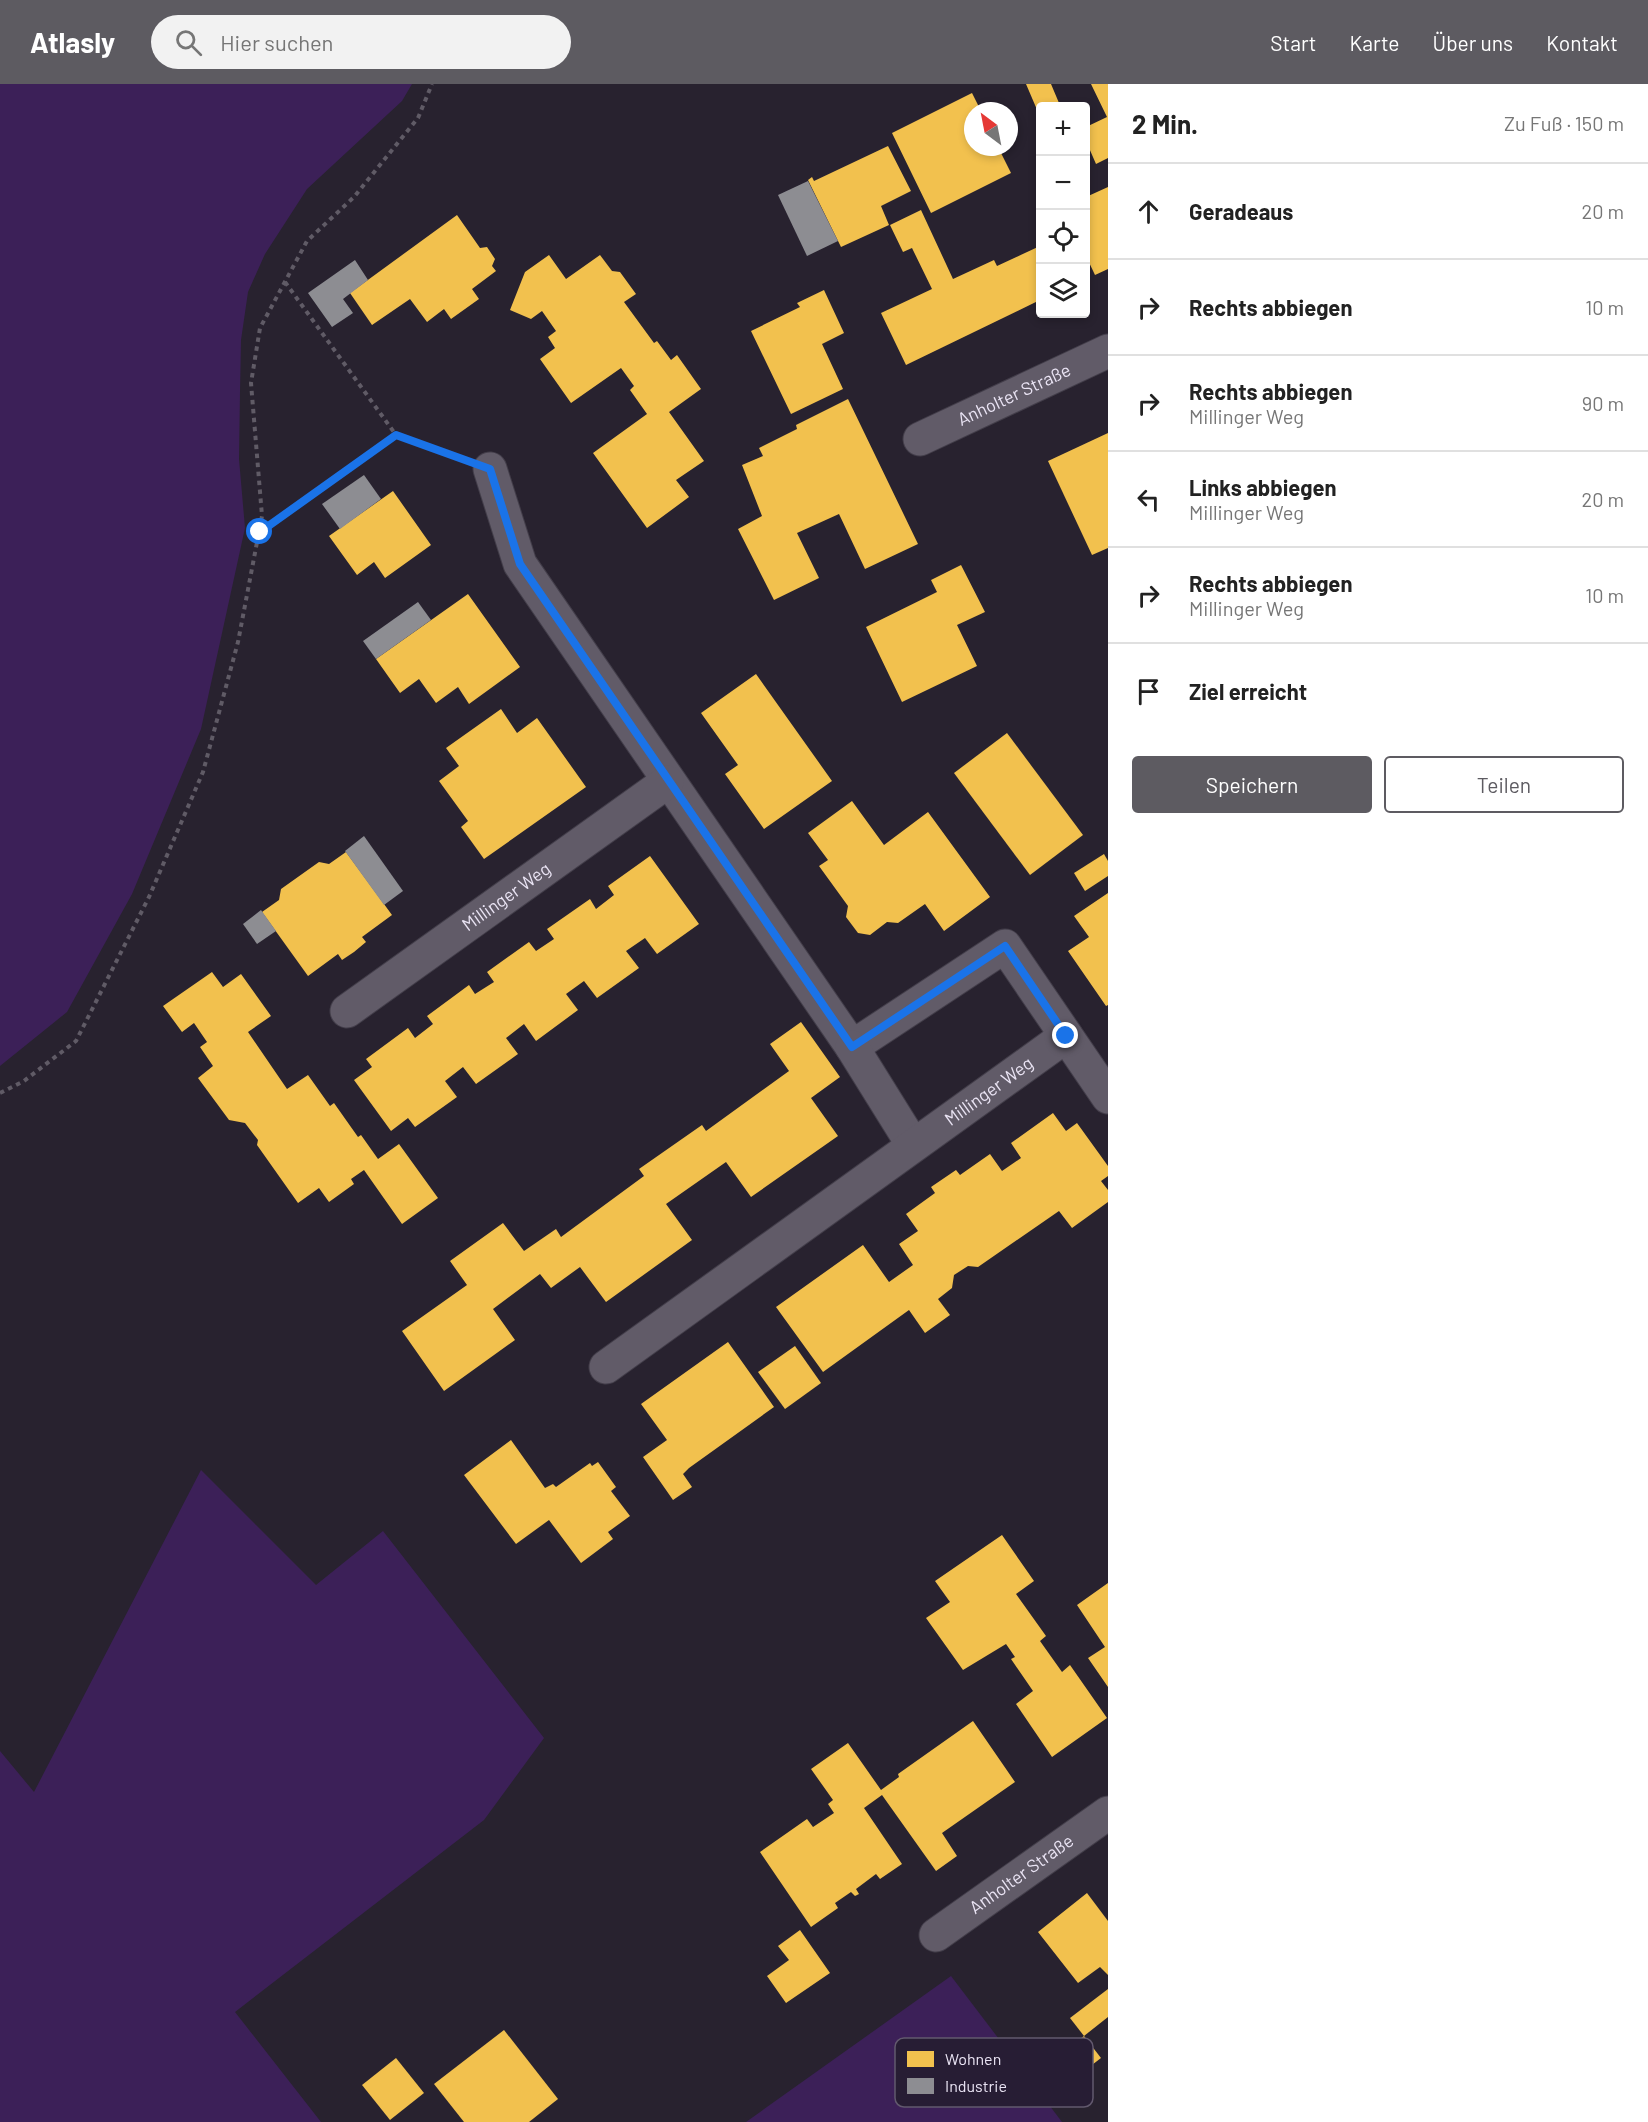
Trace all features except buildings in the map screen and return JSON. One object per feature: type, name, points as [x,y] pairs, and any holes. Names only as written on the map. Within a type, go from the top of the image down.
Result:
[{"type":"street","name":"Anholter Straße","points":[[920,439],[1108,351]]},
{"type":"street","points":[[490,469],[520,564],[667,782],[852,1047],[913,1146]]},
{"type":"street","name":"Millinger Weg","points":[[347,1011],[667,782]]},
{"type":"street","points":[[852,1047],[1005,946],[1108,1097]]},
{"type":"street","name":"Millinger Weg","points":[[606,1367],[1066,1036]]},
{"type":"street","name":"Anholter Straße","points":[[936,1935],[1108,1813]]},
{"type":"path","points":[[0,1093],[24,1081],[76,1041],[149,897],[203,772],[238,642],[260,532],[262,516],[251,383],[260,328],[307,241],[354,197],[418,118],[432,84]]},
{"type":"path","points":[[285,282],[396,435],[490,469]]},
{"type":"path","points":[[260,532],[396,435]]},
{"type":"shaded area","points":[[0,84],[412,84],[402,101],[307,189],[265,254],[248,292],[241,340],[239,459],[245,528],[201,729],[132,894],[67,1012],[0,1066]]},
{"type":"shaded area","points":[[201,1470],[316,1585],[383,1531],[544,1738],[484,1820],[235,2012],[321,2122],[0,2122],[0,1751],[34,1792]]},
{"type":"shaded area","points":[[951,1976],[998,2038],[895,2038],[895,2107],[1051,2107],[1062,2122],[746,2122]]},
{"type":"route","points":[[260,532],[396,435],[490,469],[520,564],[667,782],[852,1047],[1005,946],[1066,1036]]}]
